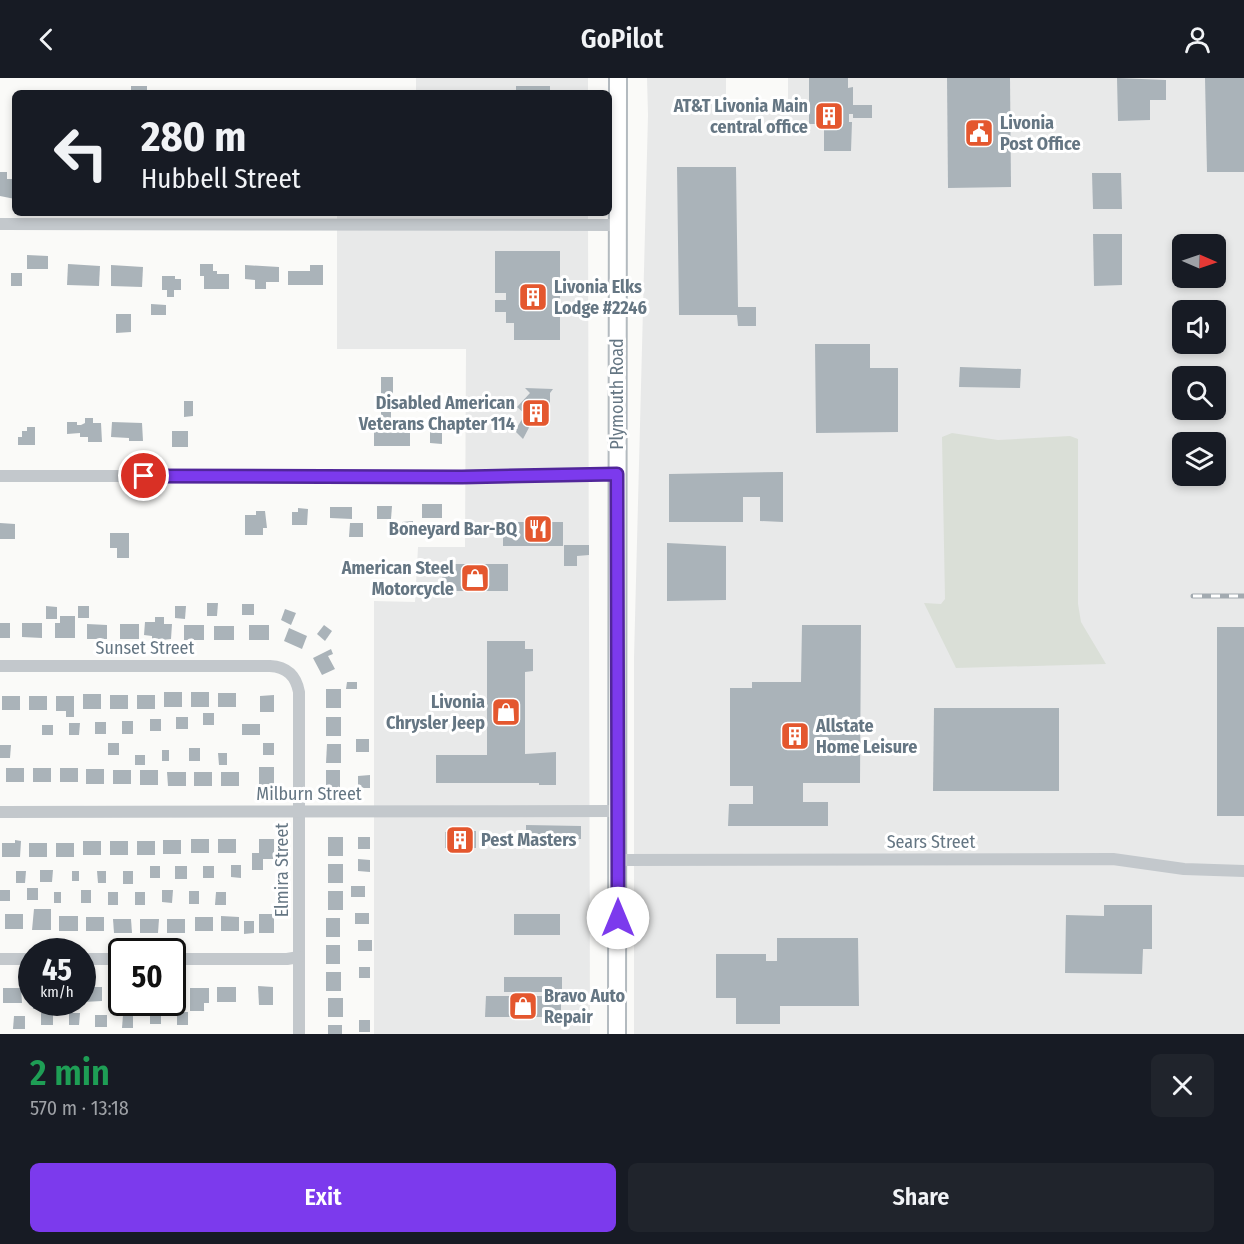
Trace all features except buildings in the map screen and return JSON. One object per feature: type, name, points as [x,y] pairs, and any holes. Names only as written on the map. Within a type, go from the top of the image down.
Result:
[{"type":"main road","name":"Plymouth Road","points":[[617,1034],[618,78]]},
{"type":"street","points":[[0,224],[617,225]]},
{"type":"street","points":[[0,476],[462,477],[617,474]]},
{"type":"street","name":"Sunset Street","points":[[0,666],[270,666],[289,672]]},
{"type":"street","name":"Elmira Street","points":[[289,672],[297,681],[299,692],[299,1034]]},
{"type":"street","name":"Milburn Street","points":[[0,812],[618,811]]},
{"type":"street","name":"Sears Street","points":[[618,860],[1113,859],[1184,869],[1244,871]]},
{"type":"street","points":[[186,959],[299,957]]},
{"type":"street","points":[[0,959],[18,959]]},
{"type":"shaded area","points":[[416,78],[588,78],[588,90],[416,90]]},
{"type":"shaded area","points":[[647,78],[726,78],[726,110],[788,111],[788,78],[1244,78],[1244,1034],[634,1034],[634,658],[648,115]]},
{"type":"shaded area","points":[[337,216],[588,216],[590,1034],[374,1034],[374,601],[415,602],[418,547],[465,547],[466,349],[337,349]]},
{"type":"shaded area","points":[[952,433],[998,440],[1070,436],[1078,439],[1078,604],[1081,622],[1106,664],[956,668],[924,603],[941,604],[945,599],[942,437]]},
{"type":"railway","points":[[1193,596],[1244,596]]},
{"type":"place","name":"AT&T Livonia Main central office","points":[[829,116]]},
{"type":"place","name":"Livonia Post Office","points":[[979,133]]},
{"type":"place","name":"Livonia Elks Lodge #2246","points":[[533,297]]},
{"type":"place","name":"Disabled American Veterans Chapter 114","points":[[536,413]]},
{"type":"place","name":"Boneyard Bar-BQ","points":[[538,529]]},
{"type":"place","name":"American Steel Motorcycle","points":[[475,578]]},
{"type":"place","name":"Livonia Chrysler Jeep","points":[[506,712]]},
{"type":"place","name":"Allstate Home Leisure","points":[[795,736]]},
{"type":"place","name":"Pest Masters","points":[[460,840]]},
{"type":"place","name":"Bravo Auto Repair","points":[[523,1006]]},
{"type":"route","points":[[144,476],[462,477],[509,474],[617,474],[618,918]]}]
